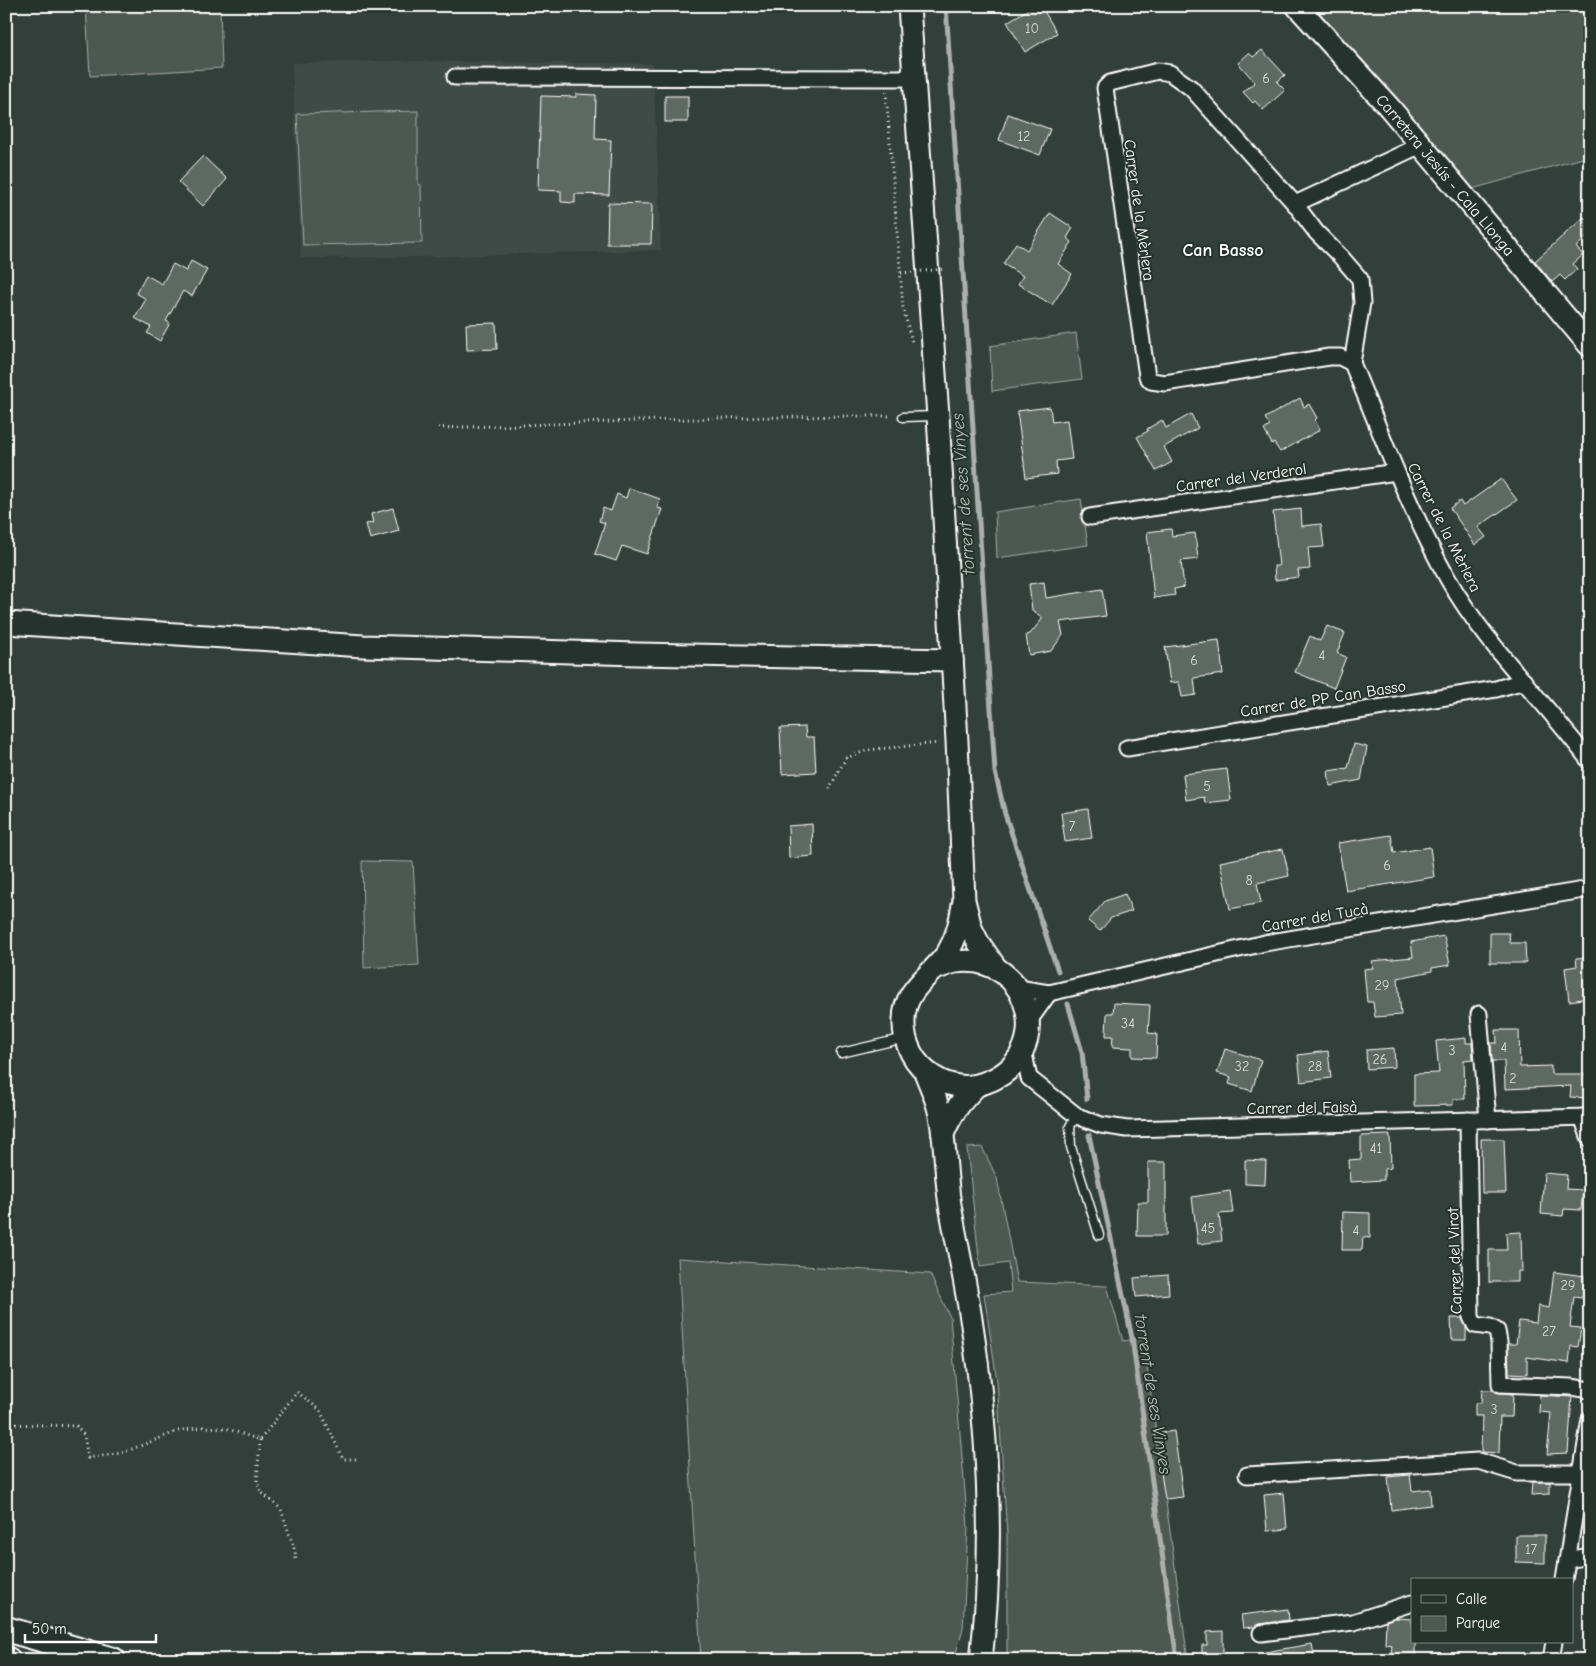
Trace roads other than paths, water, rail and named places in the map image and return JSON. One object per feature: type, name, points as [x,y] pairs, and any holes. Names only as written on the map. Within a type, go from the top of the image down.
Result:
[{"type":"main road","points":[[909,6],[938,416],[958,741],[964,900],[971,928],[996,968]]},
{"type":"main road","name":"Carretera Jesús - Cala Llonga","points":[[1297,6],[1389,107],[1590,346]]},
{"type":"main road","points":[[6,623],[363,646],[952,660]]},
{"type":"main road","points":[[934,969],[954,962],[975,961],[996,968],[1008,976],[1018,988],[1025,1001],[1029,1021],[1028,1036],[1013,1066],[996,1080],[976,1086],[958,1086],[940,1082],[925,1072],[912,1057],[905,1038],[903,1018],[908,999],[919,982],[934,969],[954,940],[959,928],[964,900]]},
{"type":"main road","points":[[925,1072],[939,1110],[950,1202],[974,1339],[984,1419],[989,1503],[987,1578],[981,1660]]},
{"type":"main road","points":[[943,1134],[952,1113],[976,1086]]},
{"type":"main road","points":[[6,1629],[113,1660]]},
{"type":"street","name":"Carrer de la Mèrlera","points":[[1352,363],[1340,357],[1330,357],[1165,384],[1151,381],[1146,376],[1104,88],[1110,83],[1158,71],[1170,73],[1191,88],[1295,204],[1316,232],[1341,256],[1360,279],[1362,303],[1352,363],[1396,472],[1448,579],[1477,624],[1572,737],[1590,762]]},
{"type":"street","points":[[455,76],[914,78]]},
{"type":"street","points":[[1295,204],[1421,145]]},
{"type":"street","name":"Carrer del Verderol","points":[[1090,517],[1396,472]]},
{"type":"street","name":"Carrer de PP Can Basso","points":[[1128,748],[1496,689],[1524,681]]},
{"type":"street","name":"Carrer del Tucà","points":[[1018,988],[1049,993],[1265,943],[1590,889]]},
{"type":"street","points":[[1029,1021],[1049,993]]},
{"type":"street","points":[[1479,1014],[1488,1120]]},
{"type":"street","points":[[996,1080],[1029,1078],[1023,1049]]},
{"type":"street","name":"Carrer del Faisà","points":[[1029,1078],[1077,1116],[1101,1125],[1126,1129],[1586,1117]]},
{"type":"street","points":[[1586,1117],[1590,1138]]},
{"type":"street","name":"Carrer del Virot","points":[[1468,1120],[1471,1317],[1475,1325],[1490,1327],[1497,1332],[1500,1342],[1500,1384],[1571,1386],[1590,1390]]},
{"type":"street","points":[[1564,1578],[1590,1419]]},
{"type":"street","points":[[1247,1475],[1478,1461],[1518,1474],[1581,1473]]},
{"type":"street","points":[[1567,1560],[1590,1556]]},
{"type":"street","points":[[1261,1633],[1353,1622],[1411,1603]]},
{"type":"street","points":[[1552,1660],[1554,1644]]},
{"type":"lane","points":[[902,417],[938,416]]},
{"type":"lane","points":[[841,1053],[905,1038]]},
{"type":"lane","points":[[1077,1116],[1070,1126],[1071,1147],[1099,1235]]},
{"type":"waterway","name":"torrent de ses Vinyes","points":[[946,6],[995,772],[1005,814],[1058,971]]},
{"type":"waterway","name":"torrent de ses Vinyes","points":[[1068,1004],[1082,1052],[1087,1099]]},
{"type":"waterway","name":"torrent de ses Vinyes","points":[[1089,1135],[1132,1338],[1177,1660]]},
{"type":"district","name":"Can Basso","points":[[1223,250]]}]
